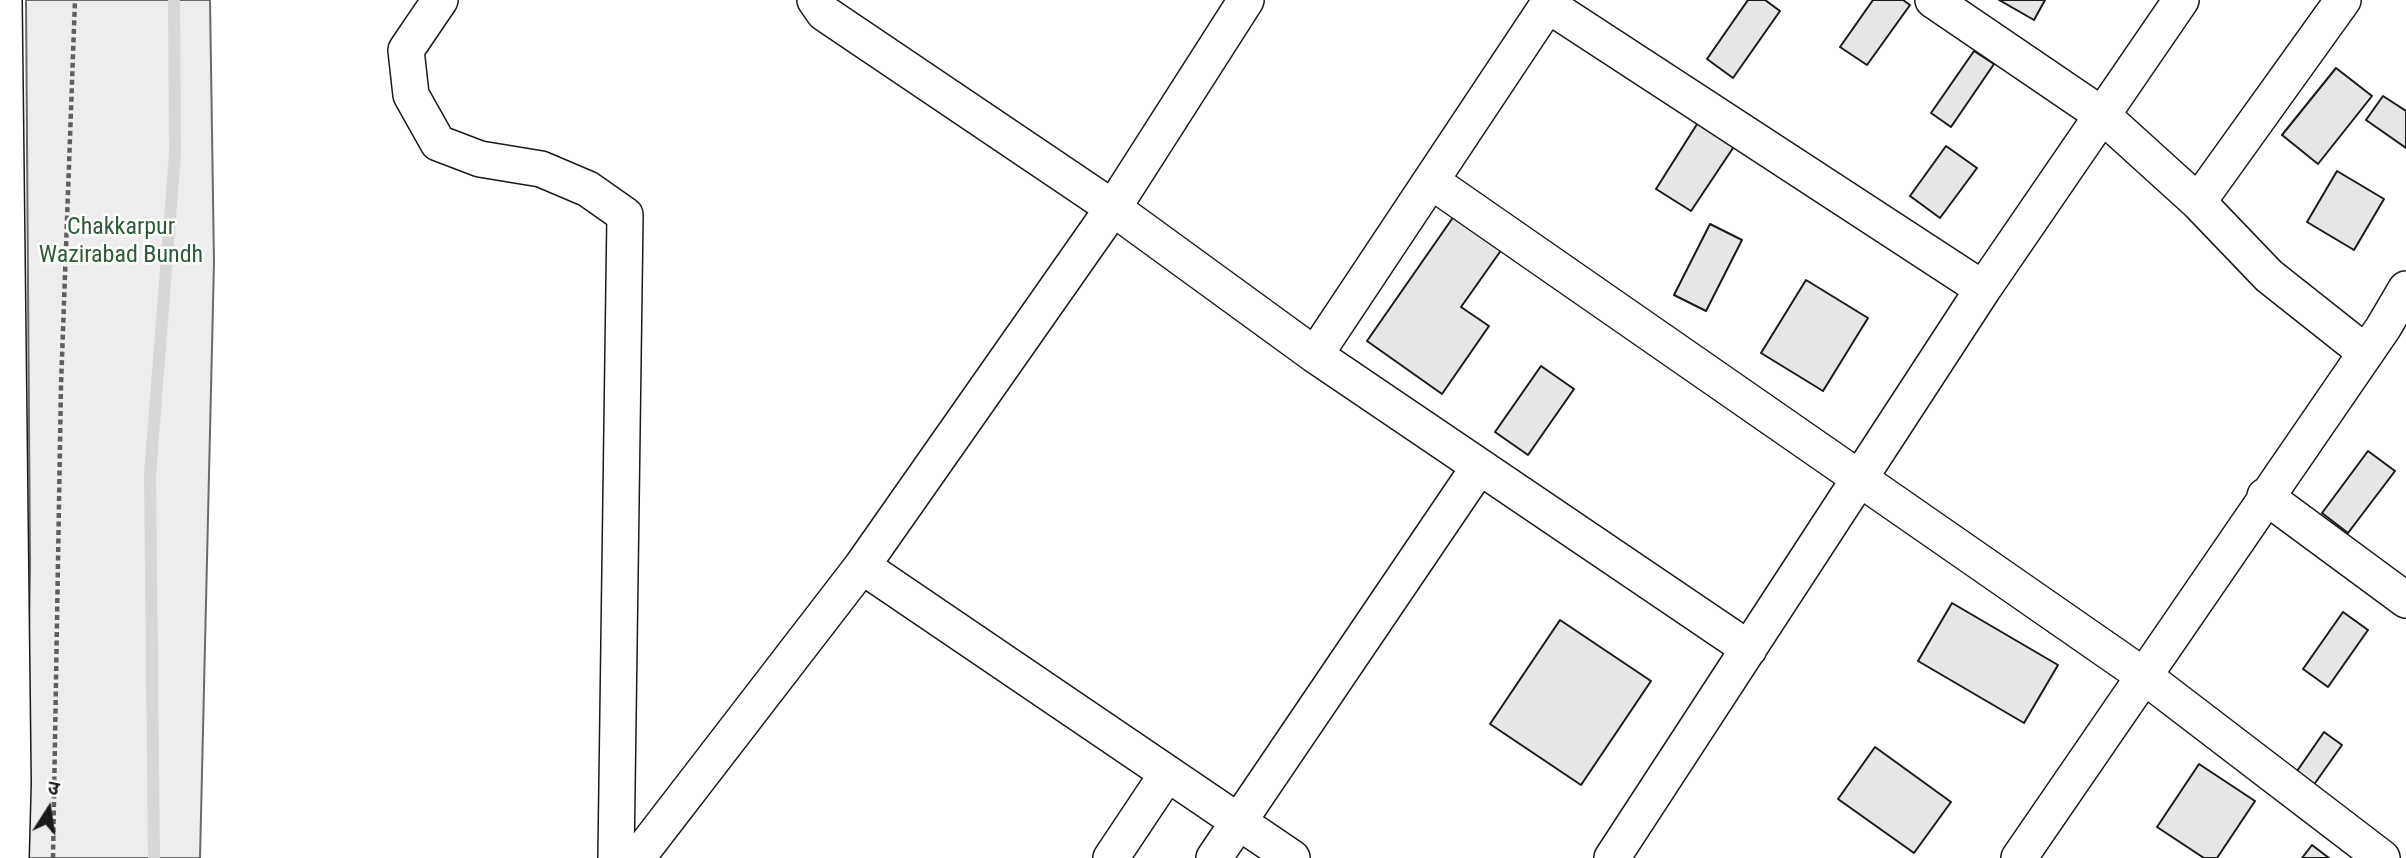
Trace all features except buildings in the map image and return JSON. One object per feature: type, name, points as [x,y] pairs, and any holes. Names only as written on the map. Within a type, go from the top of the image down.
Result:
[{"type":"street","points":[[4,0],[2,117],[6,790],[10,858]]},
{"type":"street","points":[[440,0],[406,50],[411,95],[438,143],[480,159],[541,169],[588,189],[625,215],[617,858]]},
{"type":"street","points":[[815,0],[824,13],[1113,208],[1315,355],[1749,649]]},
{"type":"street","points":[[636,858],[862,566],[1113,208],[1246,0]]},
{"type":"street","points":[[1933,0],[2102,115],[2198,202],[2269,276],[2385,342]]},
{"type":"street","points":[[1612,858],[1983,289],[2181,0]]},
{"type":"street","points":[[2198,202],[2343,0]]},
{"type":"street","points":[[1315,355],[1549,3],[1983,289]]},
{"type":"street","points":[[1431,181],[2144,676],[2382,858]]},
{"type":"street","points":[[2019,858],[2264,496],[2385,342],[2406,289]]},
{"type":"street","points":[[1214,858],[1479,467]]},
{"type":"street","points":[[2264,496],[2406,600]]},
{"type":"street","points":[[862,566],[1292,858]]},
{"type":"street","points":[[1111,858],[1167,774]]},
{"type":"path","points":[[53,858],[61,386],[75,0]]},
{"type":"shaded area","name":"Chakkarpur Wazirabad Bundh","points":[[26,0],[210,0],[214,262],[200,858],[26,858],[30,563]]},
{"type":"waterway","points":[[154,858],[150,475],[175,154],[174,0]]}]
